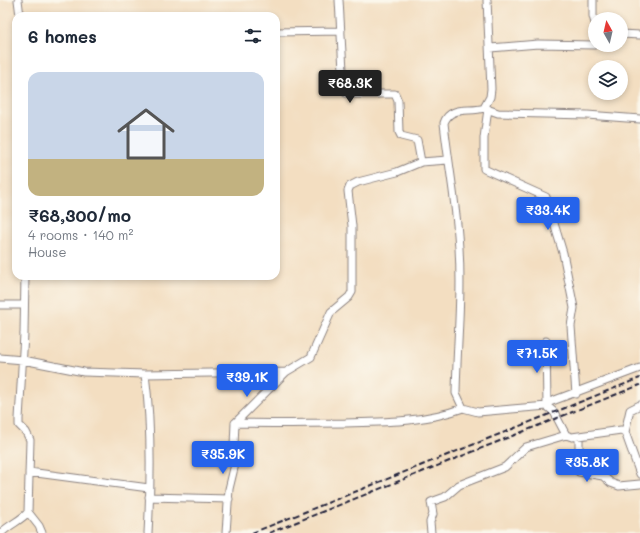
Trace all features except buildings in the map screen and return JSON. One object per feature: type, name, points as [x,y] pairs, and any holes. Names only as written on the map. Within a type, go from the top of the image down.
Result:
[{"type":"street","points":[[18,0],[20,12]]},
{"type":"street","points":[[339,0],[344,88],[346,93],[354,95],[394,94],[398,101],[399,132],[401,136],[417,140],[420,162]]},
{"type":"street","points":[[487,0],[491,90],[486,109],[484,170],[546,197],[555,221],[563,252],[574,308],[571,326],[576,394]]},
{"type":"street","points":[[593,0],[593,12]]},
{"type":"street","points":[[280,32],[341,31]]},
{"type":"street","points":[[628,34],[640,35]]},
{"type":"street","points":[[490,48],[538,44],[588,45]]},
{"type":"street","points":[[463,408],[456,393],[460,294],[458,235],[444,123],[446,117],[451,112],[486,109],[498,113],[587,115],[640,119]]},
{"type":"street","points":[[226,533],[229,499],[235,464],[235,422],[286,372],[311,357],[331,312],[349,297],[352,292],[352,226],[348,191],[350,186],[358,182],[397,172],[420,162],[448,160]]},
{"type":"street","points":[[25,280],[23,360],[19,424],[26,432],[30,440],[28,512],[42,533]]},
{"type":"street","points":[[0,305],[24,305]]},
{"type":"street","points":[[546,341],[547,405],[554,412],[566,435]]},
{"type":"street","points":[[0,358],[23,360],[84,372],[145,374],[286,372]]},
{"type":"street","points":[[235,422],[284,424],[372,422],[427,418],[463,408],[478,412],[547,405],[640,368]]},
{"type":"street","points":[[145,374],[150,409],[150,488],[148,533]]},
{"type":"street","points":[[640,405],[630,410],[625,432],[640,474]]},
{"type":"street","points":[[430,533],[430,522],[434,514],[431,502],[445,496],[460,485],[505,467],[526,447],[566,435],[579,438],[621,430],[625,432]]},
{"type":"street","points":[[579,438],[579,472],[600,475],[611,483],[619,486],[640,484]]},
{"type":"street","points":[[29,472],[150,488]]},
{"type":"street","points":[[149,497],[229,499]]},
{"type":"street","points":[[1,533],[8,530],[28,512]]},
{"type":"railway","points":[[252,533],[640,378]]},
{"type":"railway","points":[[269,533],[640,385]]}]
